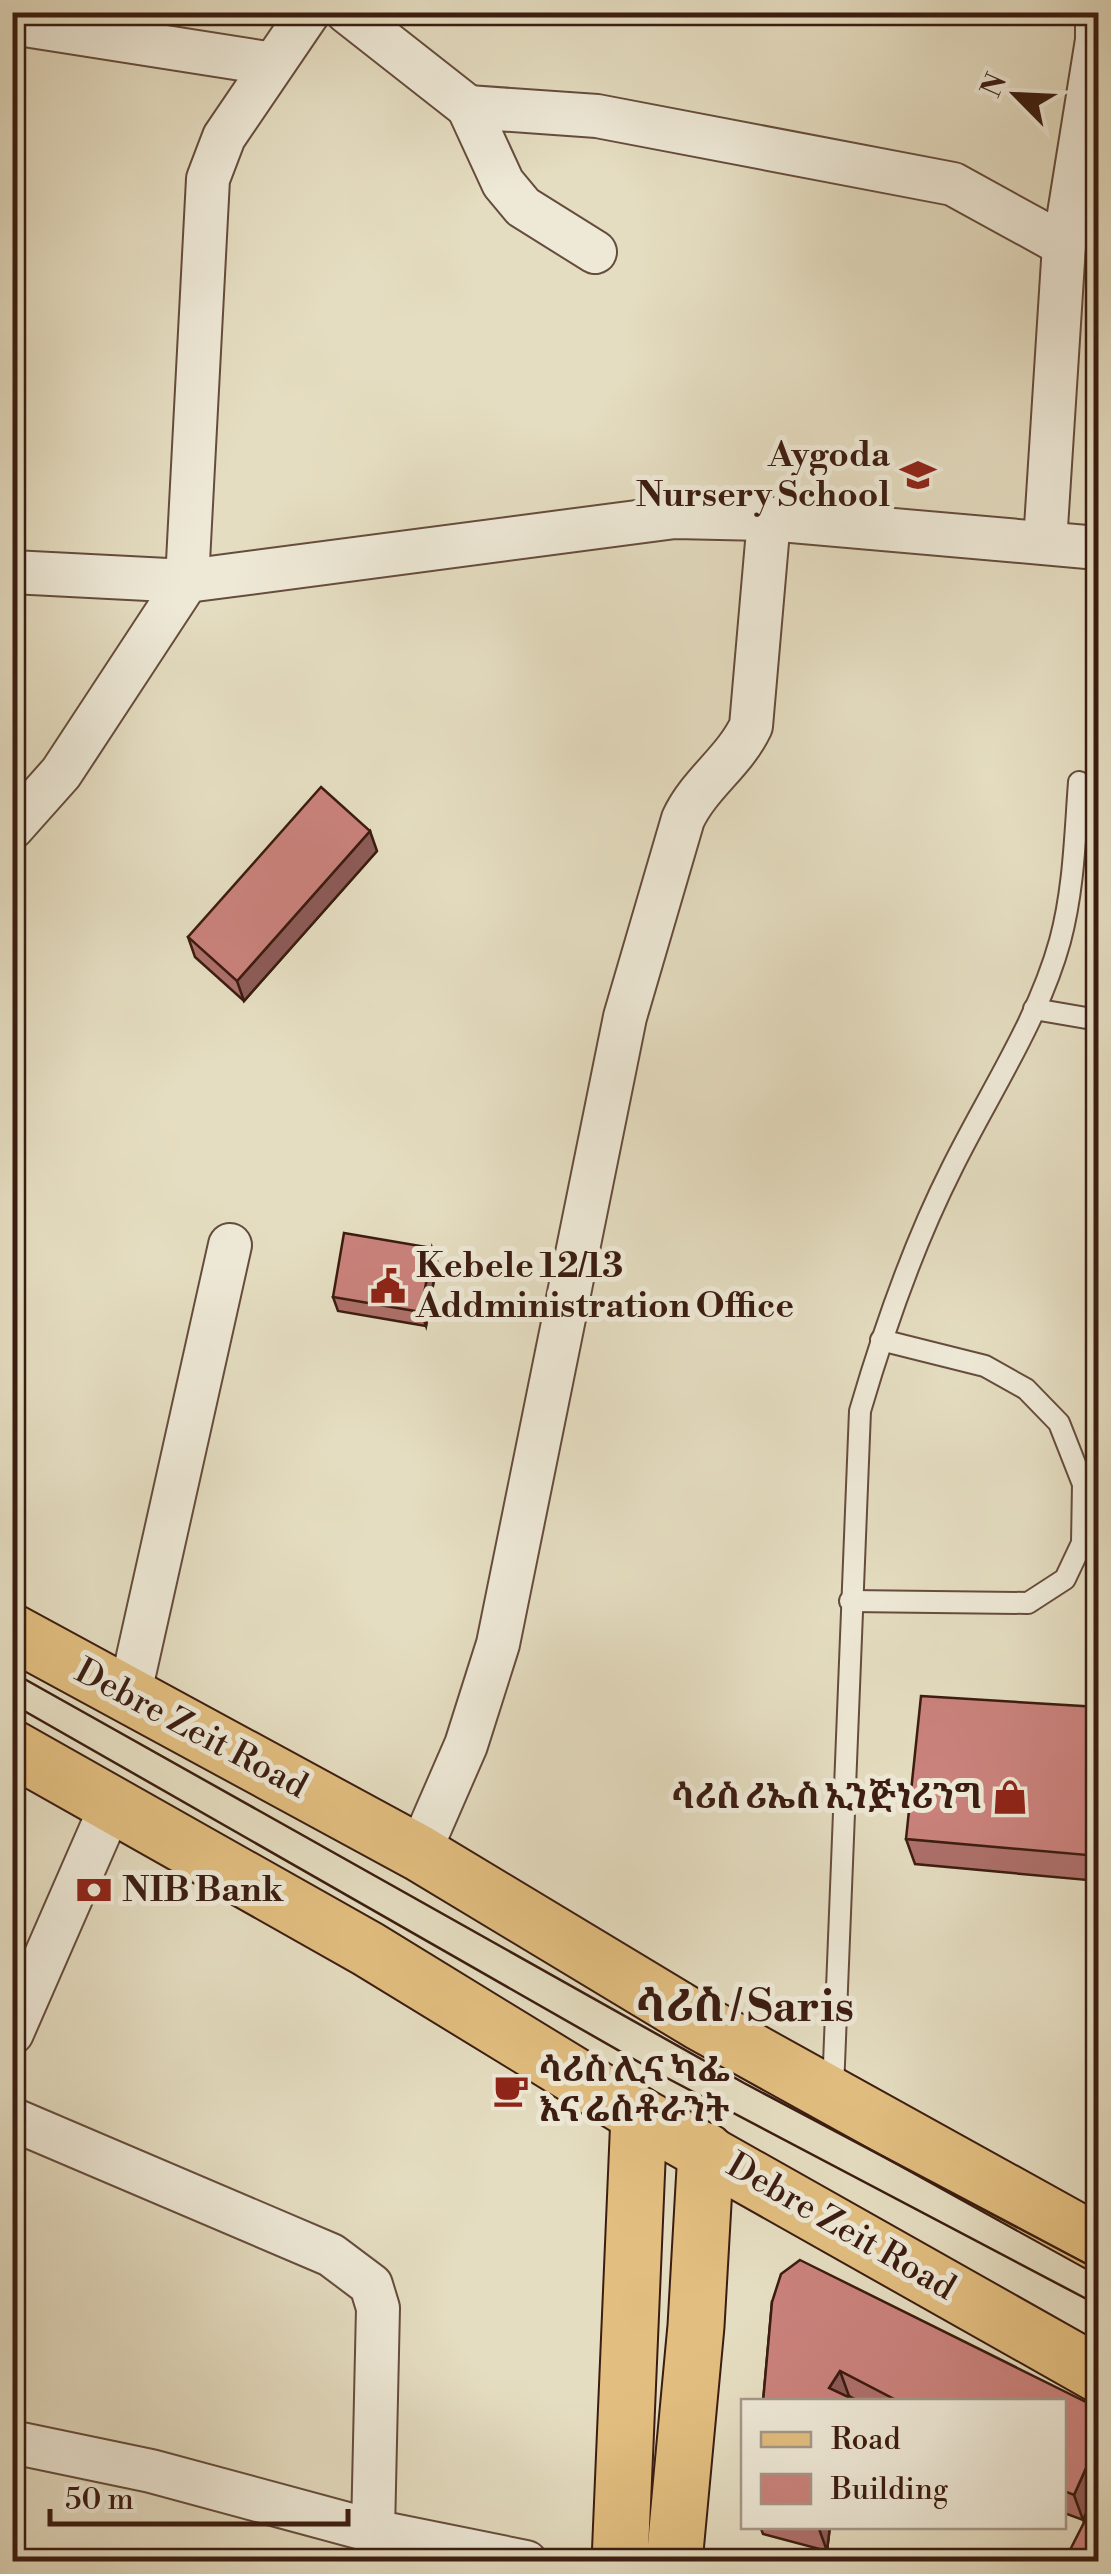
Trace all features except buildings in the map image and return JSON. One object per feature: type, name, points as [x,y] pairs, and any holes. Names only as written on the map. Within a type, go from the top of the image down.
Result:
[{"type":"main road","name":"Debre Zeit Road","points":[[12,1632],[419,1853],[700,2023],[1098,2242]]},
{"type":"main road","name":"Debre Zeit Road","points":[[12,1748],[368,1948],[639,2115],[1098,2374]]},
{"type":"main road","points":[[620,2562],[639,2115]]},
{"type":"main road","points":[[674,2562],[696,2326],[706,2150]]},
{"type":"street","points":[[12,828],[62,773],[187,581],[208,179],[224,137],[309,12]]},
{"type":"street","points":[[348,12],[468,106],[503,182],[523,207],[595,252]]},
{"type":"street","points":[[12,24],[272,64]]},
{"type":"street","points":[[1045,543],[1064,245],[1097,31]]},
{"type":"street","points":[[468,106],[597,116],[954,184],[1064,245]]},
{"type":"street","points":[[12,572],[187,581],[675,517],[769,519],[1098,548]]},
{"type":"street","points":[[419,1853],[466,1746],[498,1644],[625,1017],[683,819],[693,798],[738,754],[751,726],[769,519]]},
{"type":"street","points":[[129,1696],[230,1245]]},
{"type":"street","points":[[12,2033],[112,1804]]},
{"type":"street","points":[[12,2119],[331,2254],[371,2284],[378,2308],[374,2531]]},
{"type":"street","points":[[12,2442],[151,2470],[374,2531],[526,2562]]},
{"type":"lane","points":[[833,2096],[860,1411],[880,1340],[949,1173],[1034,1010],[1059,944],[1070,895],[1079,782]]},
{"type":"lane","points":[[1034,1010],[1098,1020]]},
{"type":"lane","points":[[850,1601],[1028,1604],[1065,1579],[1082,1543],[1083,1484],[1059,1423],[1026,1389],[984,1366],[880,1340]]},
{"type":"tram line","points":[[12,1672],[744,2083],[1098,2270]]},
{"type":"tram line","points":[[12,1704],[665,2077],[1098,2305]]},
{"type":"place","name":"Aygoda Nursery School","points":[[918,475]]},
{"type":"place","name":"Kebele 12/13 Addministration Office","points":[[388,1286]]},
{"type":"place","name":"ሳሪስ ሪኤስ ኢንጅነሪንግ","points":[[1010,1797]]},
{"type":"place","name":"NIB Bank","points":[[94,1890]]},
{"type":"place","name":"ሳሪስ ሊና ካፌ እና ሬስቶራንት","points":[[511,2090]]},
{"type":"district","name":"ሳሪስ / Saris","points":[[745,2007]]}]
